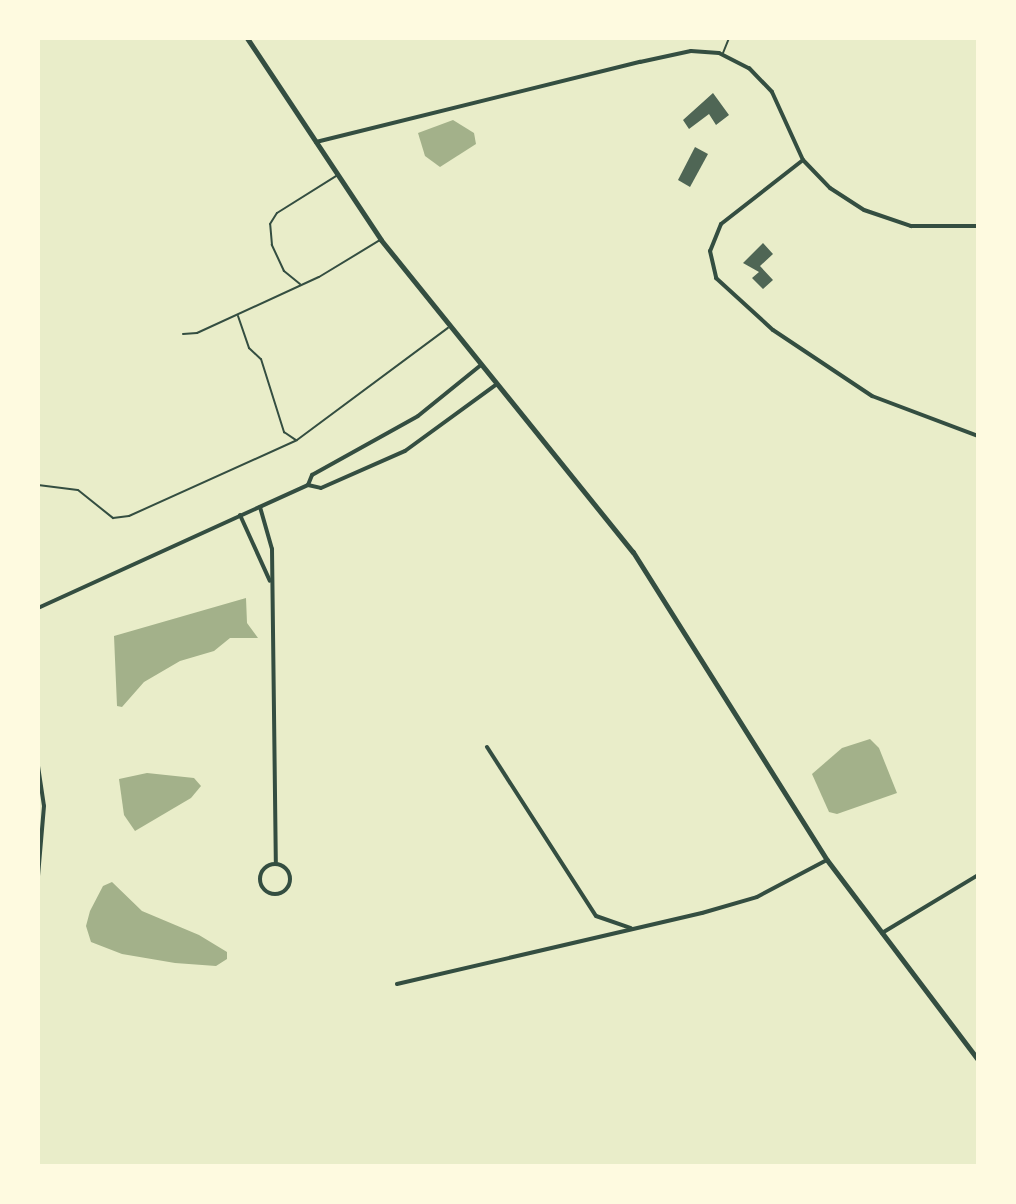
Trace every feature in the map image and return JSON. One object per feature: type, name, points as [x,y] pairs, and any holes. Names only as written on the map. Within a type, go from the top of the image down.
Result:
[{"type":"street","points":[[247,38],[381,240],[633,552],[827,860],[978,1060]]},
{"type":"street","points":[[314,143],[653,59],[691,51],[722,54],[749,68],[772,92],[803,160],[814,176],[864,210],[911,226],[978,226]]},
{"type":"street","points":[[803,160],[721,224],[710,251],[716,278],[773,330],[872,396],[978,436]]},
{"type":"street","points":[[308,485],[312,475],[418,416],[482,364]]},
{"type":"street","points":[[38,608],[308,485],[321,488],[405,451],[498,382]]},
{"type":"street","points":[[260,507],[272,549],[276,862]]},
{"type":"street","points":[[240,515],[259,546],[273,587]]},
{"type":"street","points":[[487,747],[596,916],[633,929]]},
{"type":"street","points":[[38,766],[44,806],[38,876]]},
{"type":"street","points":[[397,984],[757,897],[827,860]]},
{"type":"street","points":[[276,862],[288,869],[291,884],[281,894],[267,894],[258,882],[263,868],[276,862]]},
{"type":"street","points":[[882,933],[978,875]]},
{"type":"lane","points":[[722,54],[729,38]]},
{"type":"lane","points":[[301,284],[284,271],[272,245],[270,224],[277,213],[337,176]]},
{"type":"lane","points":[[183,334],[238,315],[381,240]]},
{"type":"lane","points":[[238,315],[249,348],[261,359],[284,432],[297,440]]},
{"type":"lane","points":[[38,485],[78,490],[113,518],[129,516],[297,440],[452,325]]},
{"type":"shaded area","points":[[453,120],[474,133],[476,144],[440,167],[425,156],[418,133]]},
{"type":"shaded area","points":[[246,598],[247,623],[258,638],[230,638],[214,651],[180,661],[144,682],[122,707],[117,706],[114,636]]},
{"type":"shaded area","points":[[870,739],[879,748],[897,793],[837,814],[829,812],[812,774],[842,748]]},
{"type":"shaded area","points":[[147,773],[194,778],[201,786],[191,798],[135,831],[124,815],[119,779]]},
{"type":"shaded area","points":[[112,882],[142,911],[199,935],[227,952],[227,959],[216,966],[175,963],[122,954],[91,942],[86,926],[90,911],[103,886]]},
{"type":"building","points":[[713,93],[729,115],[716,125],[709,114],[689,129],[683,120]]},
{"type":"building","points":[[695,147],[708,154],[690,187],[678,180]]},
{"type":"building","points":[[763,243],[773,254],[760,266],[773,280],[763,289],[752,278],[759,272],[743,263]]}]
